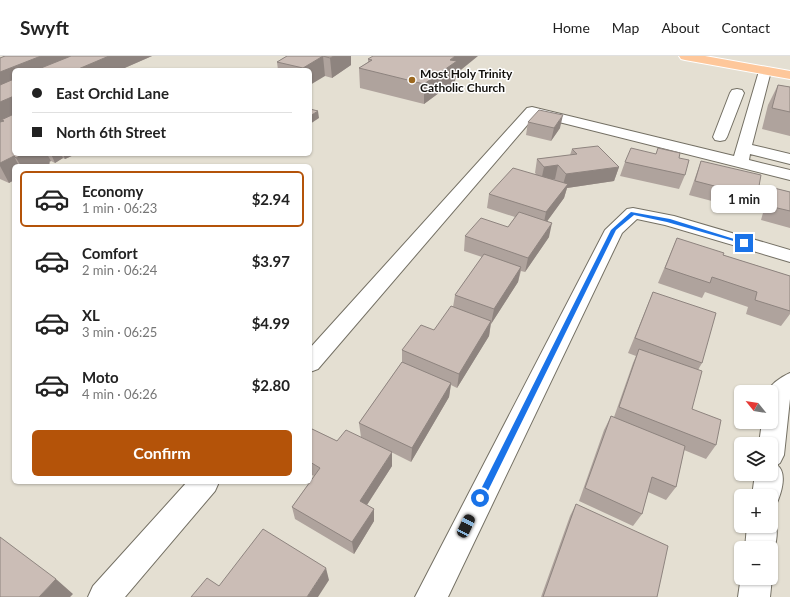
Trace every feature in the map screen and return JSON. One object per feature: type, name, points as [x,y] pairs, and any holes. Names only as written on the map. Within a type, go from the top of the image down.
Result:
[{"type":"main road","points":[[692,57],[790,75]]},
{"type":"street","points":[[742,155],[765,71]]},
{"type":"street","points":[[720,137],[728,119],[736,93]]},
{"type":"street","points":[[312,361],[532,111],[742,155],[790,159]]},
{"type":"street","points":[[742,155],[790,175]]},
{"type":"street","points":[[432,597],[614,230],[633,213],[668,220],[790,256]]},
{"type":"street","points":[[773,437],[778,395],[790,383]]},
{"type":"street","points":[[104,597],[203,484]]},
{"type":"street","points":[[754,597],[755,585]]},
{"type":"building","points":[[5,56],[41,56],[0,72],[0,58]]},
{"type":"building","points":[[71,56],[109,56],[81,68],[41,68]]},
{"type":"building","points":[[287,56],[323,56],[303,68],[277,62]]},
{"type":"building","points":[[323,56],[334,56],[330,58]]},
{"type":"building","points":[[373,56],[455,56],[450,60],[457,61],[424,84],[359,68],[372,60],[368,59]]},
{"type":"building","points":[[12,80],[12,97],[0,102],[0,85]]},
{"type":"building","points":[[778,85],[790,87],[790,112],[772,108]]},
{"type":"building","points":[[312,110],[318,111],[312,115]]},
{"type":"building","points":[[539,110],[563,115],[554,128],[528,122]]},
{"type":"building","points":[[12,115],[12,156],[14,156],[0,163],[0,122],[4,121],[1,120]]},
{"type":"building","points":[[598,146],[619,167],[566,174],[558,165],[544,167],[537,159],[577,154],[572,149]]},
{"type":"building","points":[[631,148],[656,154],[658,148],[680,153],[679,158],[689,160],[685,175],[625,162]]},
{"type":"building","points":[[701,161],[761,175],[757,197],[695,181]]},
{"type":"building","points":[[513,168],[568,184],[546,212],[489,194]]},
{"type":"building","points":[[774,188],[790,192],[790,211],[769,206]]},
{"type":"building","points":[[519,212],[552,223],[528,258],[465,236],[481,218],[508,227]]},
{"type":"building","points":[[677,238],[724,253],[723,255],[790,276],[790,311],[755,300],[757,292],[712,277],[710,283],[665,268]]},
{"type":"building","points":[[484,254],[521,267],[494,309],[455,295]]},
{"type":"building","points":[[653,292],[716,313],[702,363],[635,338]]},
{"type":"building","points":[[451,306],[491,321],[459,374],[402,350],[421,325],[434,330]]},
{"type":"building","points":[[639,349],[702,371],[692,409],[721,420],[716,445],[619,407]]},
{"type":"building","points":[[402,362],[451,383],[412,448],[359,423]]},
{"type":"building","points":[[611,416],[685,446],[676,487],[652,477],[642,514],[585,488]]},
{"type":"building","points":[[312,429],[337,441],[346,430],[392,452],[360,501],[374,509],[352,542],[292,507],[309,484],[312,484],[312,479],[320,468],[312,463]]},
{"type":"building","points":[[576,504],[668,546],[657,597],[543,597]]},
{"type":"building","points":[[263,529],[326,568],[307,597],[191,597],[207,578],[219,586]]},
{"type":"building","points":[[0,537],[56,579],[39,597],[0,597]]},
{"type":"place","name":"Most Holy Trinity Catholic Church","points":[[412,80]]},
{"type":"route","points":[[480,498],[614,230],[633,213],[668,220],[744,243]]}]
